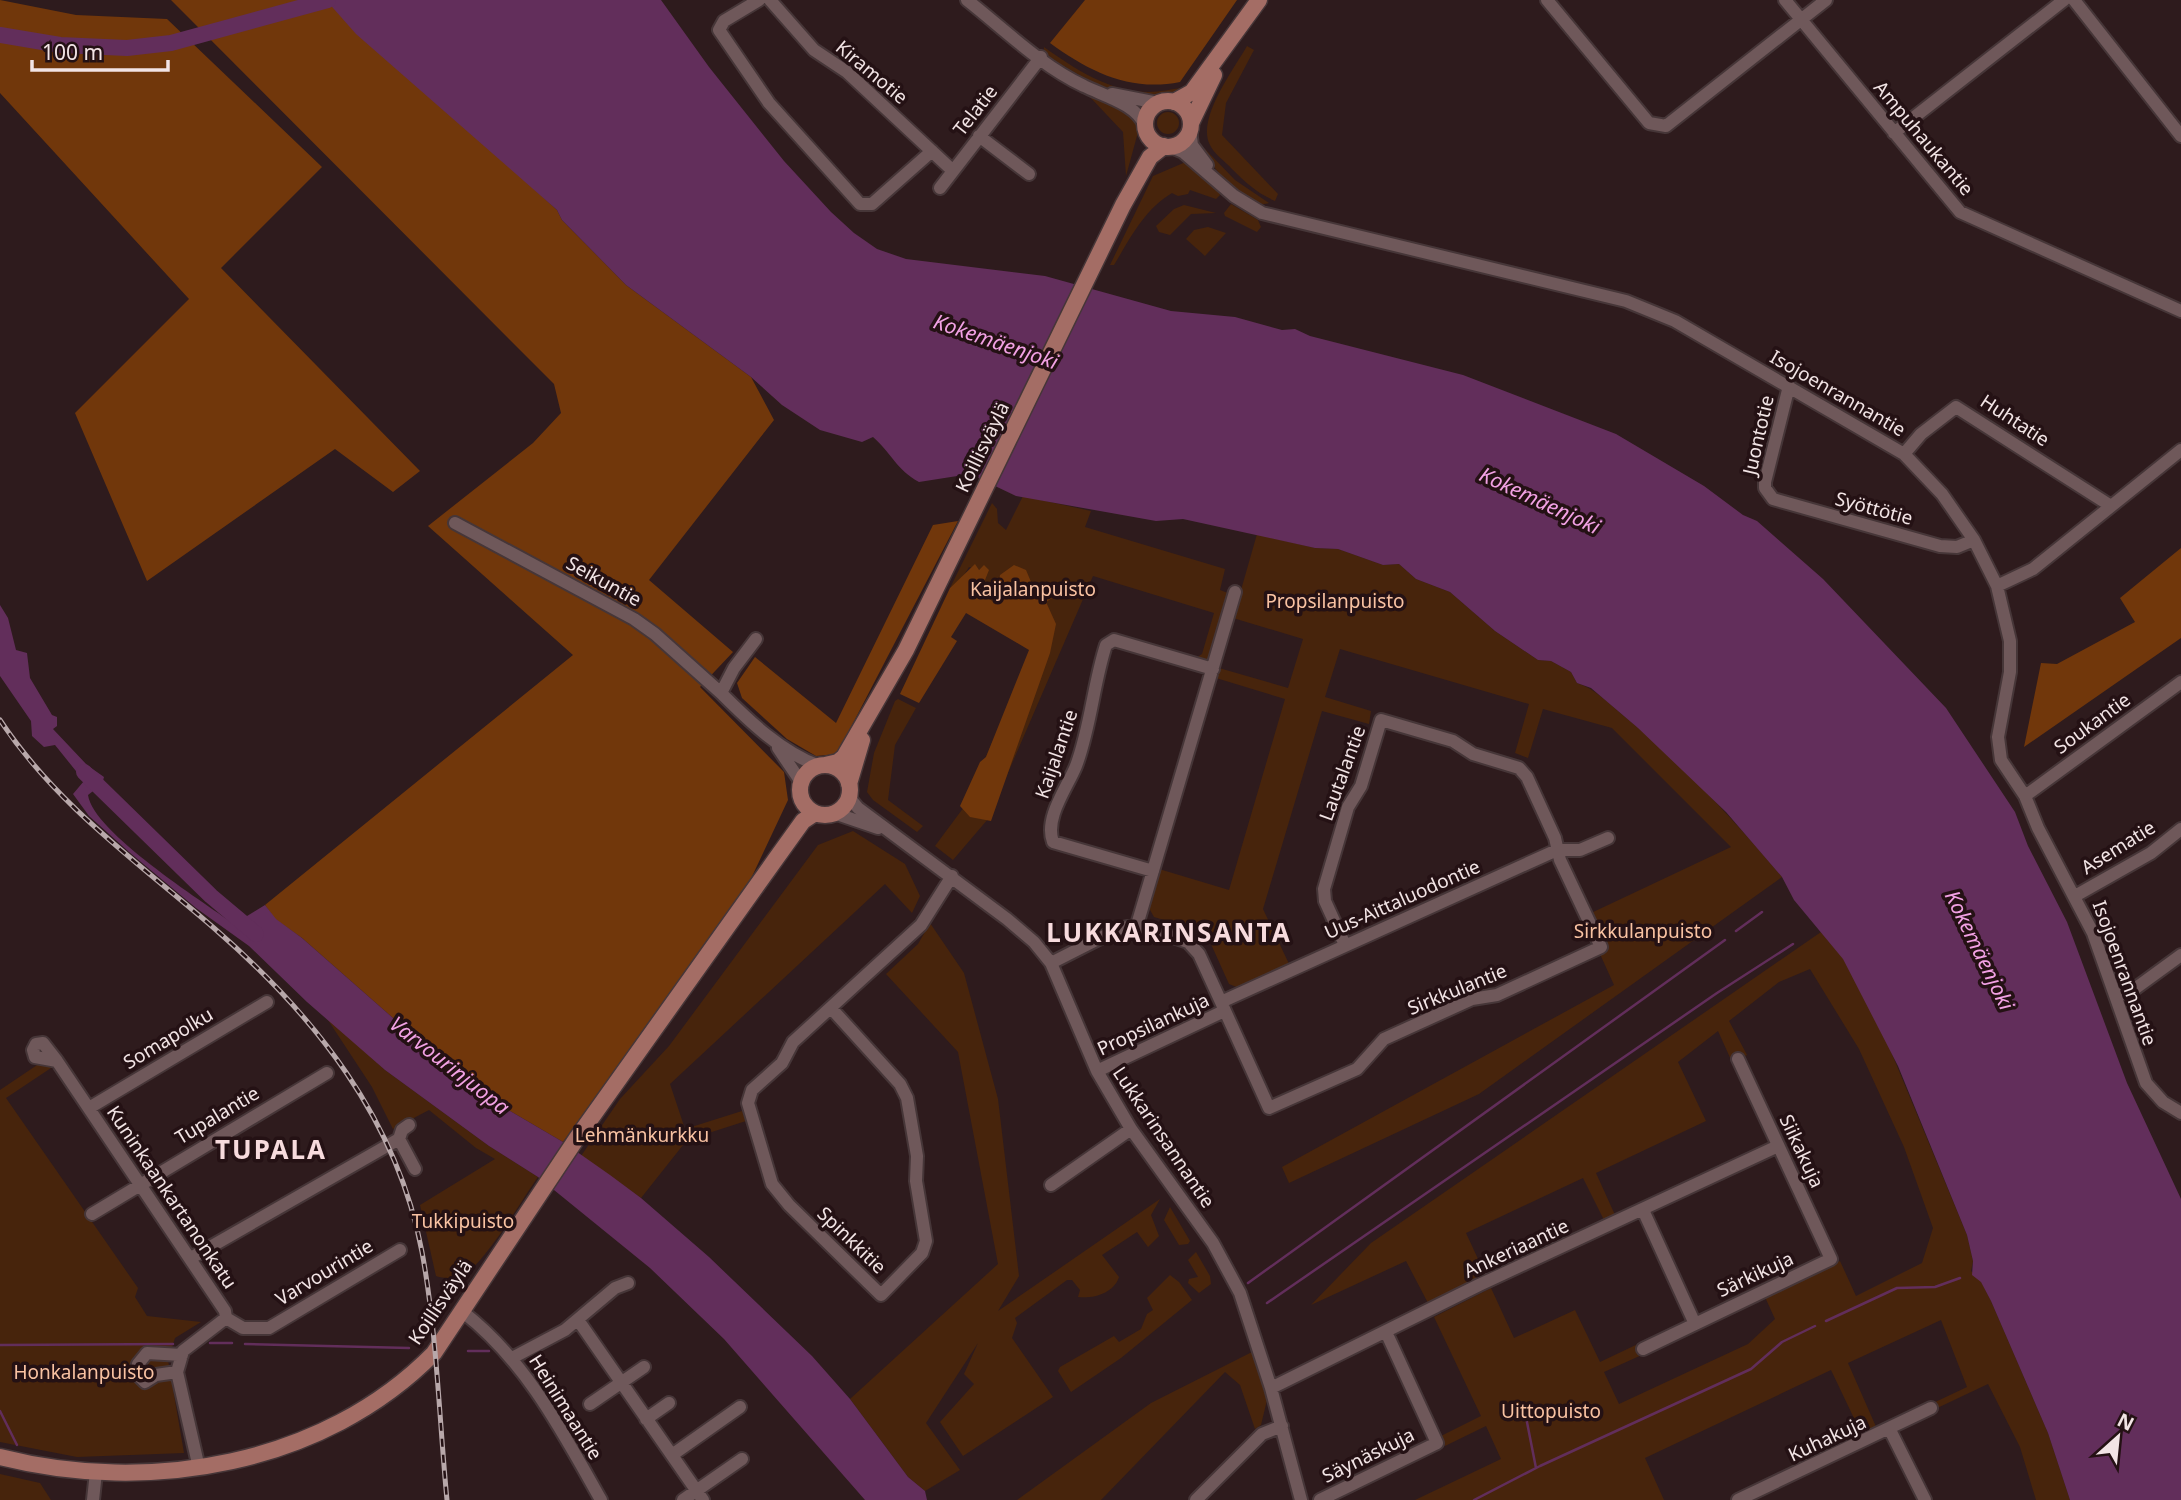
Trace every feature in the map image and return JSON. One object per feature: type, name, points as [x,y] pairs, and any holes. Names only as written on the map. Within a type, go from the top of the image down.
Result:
[{"type":"main road","points":[[1218,59],[1190,127],[1181,142],[1167,146],[1152,140],[1146,129],[1147,113],[1192,92],[1259,0]]},
{"type":"main road","points":[[1166,102],[1187,112],[1190,127]]},
{"type":"main road","name":"Koillisväylä","points":[[1123,205],[1146,129]]},
{"type":"main road","name":"Koillisväylä","points":[[822,765],[838,762],[844,757],[876,705],[1123,205],[1150,157],[1167,146]]},
{"type":"main road","name":"Koillisväylä","points":[[849,790],[876,705]]},
{"type":"main road","points":[[822,765],[841,771],[849,790],[843,806],[834,813],[815,813],[806,806],[801,789],[809,770],[822,765]]},
{"type":"main road","name":"Koillisväylä","points":[[775,860],[801,789]]},
{"type":"main road","name":"Koillisväylä","points":[[0,1457],[96,1472],[149,1473],[199,1468],[261,1454],[327,1430],[407,1379],[434,1353],[578,1138],[803,821],[815,813]]},
{"type":"street","points":[[760,0],[724,21],[719,30],[769,103],[860,204],[872,204],[932,151]]},
{"type":"street","name":"Kiramotie","points":[[770,0],[814,50],[847,72],[952,170]]},
{"type":"street","points":[[967,0],[1069,78],[1138,114],[1146,129]]},
{"type":"street","points":[[1547,0],[1649,123],[1666,126],[1826,0]]},
{"type":"street","name":"Ampuhaukantie","points":[[1785,0],[1960,212],[2181,311]]},
{"type":"street","points":[[1894,133],[2064,0]]},
{"type":"street","points":[[2074,0],[2181,136]]},
{"type":"street","name":"Telatie","points":[[940,188],[1041,57]]},
{"type":"street","points":[[1101,93],[1166,102]]},
{"type":"street","name":"Isojoenrannantie","points":[[1190,127],[1192,145],[1217,180]]},
{"type":"street","points":[[979,136],[1029,174]]},
{"type":"street","name":"Isojoenrannantie","points":[[1167,146],[1183,152],[1247,205],[1277,218],[1626,301],[1675,321],[1904,454],[1942,494],[1974,540],[1997,586],[2007,621],[2010,672],[2000,722],[2001,760],[2025,796],[2038,828],[2093,933],[2146,1083],[2163,1102],[2181,1113]]},
{"type":"street","name":"Juontotie","points":[[1767,493],[1765,482],[1789,386]]},
{"type":"street","name":"Huhtatie","points":[[1904,454],[1921,434],[1956,407],[2111,506]]},
{"type":"street","points":[[1997,586],[2033,569],[2181,450]]},
{"type":"street","name":"Syöttötie","points":[[1767,493],[1782,504],[1940,546],[1957,547],[1974,540]]},
{"type":"street","name":"Seikuntie","points":[[455,523],[634,619],[655,634],[766,735],[794,768],[801,789]]},
{"type":"street","points":[[1137,925],[1235,592]]},
{"type":"street","points":[[721,693],[734,668],[756,639]]},
{"type":"street","name":"Kaijalantie","points":[[1153,871],[1053,842],[1050,834],[1064,786],[1075,769],[1095,701],[1097,671],[1106,645],[1114,640],[1213,669]]},
{"type":"street","name":"Soukantie","points":[[2025,796],[2181,682]]},
{"type":"street","name":"Lautalantie","points":[[1345,945],[1325,901],[1325,889],[1348,807],[1361,786],[1381,720],[1453,741],[1473,754],[1519,768],[1533,789],[1555,838],[1556,850]]},
{"type":"street","name":"Seikuntie","points":[[766,735],[797,756],[822,765]]},
{"type":"street","name":"Lukkarinsannantie","points":[[849,790],[858,808],[952,876],[1034,942],[1051,963],[1097,1071],[1131,1129],[1213,1243],[1240,1293],[1271,1388],[1301,1500]]},
{"type":"street","name":"Lukkarinsannantie","points":[[834,813],[853,817],[907,843]]},
{"type":"street","name":"Asematie","points":[[2075,896],[2151,853],[2181,829]]},
{"type":"street","name":"Uus-Aittaluodontie","points":[[1223,1007],[1345,945],[1556,850],[1580,850],[1608,838]]},
{"type":"street","name":"Sirkkulantie","points":[[1223,1007],[1269,1108],[1357,1069],[1384,1039],[1472,999],[1497,995],[1601,947],[1556,850]]},
{"type":"street","name":"Spinkkitie","points":[[831,1008],[900,1084],[907,1098],[917,1156],[916,1181],[926,1241],[922,1253],[881,1296],[789,1205],[772,1184],[748,1103],[752,1090],[782,1063],[793,1042],[921,925],[952,876]]},
{"type":"street","points":[[1051,963],[1118,929],[1137,925],[1188,942],[1199,954],[1223,1007]]},
{"type":"street","points":[[2115,995],[2129,993],[2181,955]]},
{"type":"street","name":"Somapolku","points":[[89,1108],[267,1003]]},
{"type":"street","name":"Propsilankuja","points":[[1097,1071],[1223,1007]]},
{"type":"street","name":"Siikakuja","points":[[1738,1059],[1830,1259]]},
{"type":"street","name":"Kuninkaankartanonkatu","points":[[57,1061],[191,1258],[225,1311],[226,1318],[243,1328],[269,1328]]},
{"type":"street","name":"Tupalantie","points":[[92,1214],[327,1073]]},
{"type":"street","points":[[191,1258],[399,1139],[402,1130],[409,1125]]},
{"type":"street","points":[[1051,1185],[1131,1129]]},
{"type":"street","points":[[399,1139],[415,1169]]},
{"type":"street","name":"Ankeriaantie","points":[[1271,1388],[1778,1146]]},
{"type":"street","points":[[1643,1210],[1695,1324]]},
{"type":"street","name":"Varvourintie","points":[[269,1328],[400,1250]]},
{"type":"street","name":"Särkikuja","points":[[1643,1349],[1830,1259]]},
{"type":"street","points":[[512,1358],[552,1338],[615,1288],[628,1283]]},
{"type":"street","name":"Heinimaantie","points":[[463,1312],[512,1358],[536,1391],[601,1500]]},
{"type":"street","points":[[199,1468],[177,1372],[182,1354],[194,1340],[226,1318]]},
{"type":"street","points":[[578,1320],[700,1495]]},
{"type":"street","name":"Säynäskuja","points":[[1320,1500],[1437,1443],[1386,1332]]},
{"type":"street","points":[[177,1372],[156,1375],[145,1382],[136,1373],[138,1364],[147,1353],[182,1354]]},
{"type":"street","points":[[590,1404],[644,1367]]},
{"type":"street","points":[[646,1419],[668,1403]]},
{"type":"street","points":[[672,1455],[740,1407]]},
{"type":"street","name":"Kuhakuja","points":[[1738,1500],[1890,1430],[1931,1408]]},
{"type":"street","points":[[1196,1500],[1262,1434],[1282,1426]]},
{"type":"street","points":[[1890,1430],[1925,1500]]},
{"type":"street","points":[[683,1500],[700,1495],[742,1459]]},
{"type":"street","points":[[93,1500],[96,1472]]},
{"type":"green space","points":[[0,0],[76,15],[167,19],[322,167],[221,268],[420,471],[393,492],[335,449],[147,581],[75,413],[189,299],[0,93]]},
{"type":"green space","points":[[171,0],[328,0],[557,210],[562,220],[626,285],[751,377],[774,420],[649,580],[733,652],[700,687],[784,772],[788,800],[748,885],[563,1142],[476,1091],[302,938],[275,919],[265,905],[573,655],[428,526],[533,443],[561,413],[554,384]]},
{"type":"green space","points":[[1085,0],[1237,0],[1180,82],[1144,84],[1127,82],[1096,71],[1050,43]]},
{"type":"green space","points":[[1247,46],[1254,50],[1226,103],[1222,135],[1278,194],[1275,201],[1242,179],[1210,145],[1207,134],[1208,122],[1218,94]]},
{"type":"green space","points":[[1044,47],[1080,71],[1106,84],[1134,91],[1182,88],[1186,91],[1149,98],[1111,90],[1059,63],[1044,53]]},
{"type":"green space","points":[[1089,96],[1130,112],[1140,125],[1126,176],[1123,132]]},
{"type":"green space","points":[[1164,112],[1172,112],[1179,119],[1179,127],[1172,134],[1164,134],[1157,127],[1157,119]]},
{"type":"green space","points":[[1205,149],[1235,180],[1269,203],[1260,204],[1251,200],[1231,186],[1201,150]]},
{"type":"green space","points":[[1188,161],[1219,190],[1220,195],[1216,199],[1190,190],[1188,194],[1178,196],[1172,193],[1146,216],[1114,265],[1110,265],[1153,176]]},
{"type":"green space","points":[[1231,204],[1258,220],[1261,227],[1257,232],[1225,216],[1224,213]]},
{"type":"green space","points":[[1184,205],[1216,213],[1191,214],[1170,235],[1159,232],[1156,226],[1174,209]]},
{"type":"green space","points":[[1208,227],[1226,233],[1205,256],[1186,239],[1194,230]]},
{"type":"green space","name":"Kaijalanpuisto","points":[[1023,496],[1091,511],[1085,527],[1225,569],[1220,590],[1233,595],[1214,657],[1206,661],[1196,658],[1202,654],[1214,613],[1093,576],[988,819],[953,860],[935,846],[964,807],[1032,651],[966,612],[984,566],[979,570],[969,567],[962,578],[950,588],[992,503],[997,509],[998,523],[1006,530]]},
{"type":"green space","points":[[958,521],[837,754],[816,756],[787,739],[742,698],[737,683],[755,657],[836,723],[933,525]]},
{"type":"green space","name":"Propsilanpuisto","points":[[1257,534],[1315,548],[1338,549],[1383,565],[1399,564],[1416,579],[1450,592],[1495,631],[1538,660],[1551,661],[1571,672],[1577,683],[1596,693],[1646,735],[1707,793],[1782,877],[1479,1094],[1289,1183],[1282,1167],[1614,985],[1600,954],[1606,950],[1589,914],[1731,847],[1612,728],[1543,709],[1528,758],[1515,753],[1529,704],[1340,649],[1325,697],[1371,711],[1369,724],[1322,711],[1263,909],[1290,966],[1239,988],[1229,984],[1206,933],[1154,917],[1149,908],[1159,869],[1229,890],[1285,699],[1216,678],[1219,668],[1288,688],[1303,639],[1233,618]]},
{"type":"green space","points":[[2181,548],[2181,638],[2024,747],[2041,663],[2057,664],[2135,622],[2120,598]]},
{"type":"green space","points":[[975,564],[979,570],[984,565],[989,570],[981,590],[993,602],[1007,589],[999,582],[1000,575],[1014,565],[1026,570],[1034,589],[1051,590],[1052,598],[1046,602],[1056,624],[1050,653],[991,821],[970,817],[960,806],[980,762],[986,757],[1029,650],[966,613],[951,637],[957,641],[919,703],[900,694],[950,588]]},
{"type":"green space","points":[[898,699],[916,708],[895,745],[888,800],[923,826],[917,832],[873,800],[867,792],[874,753]]},
{"type":"green space","name":"Lehmänkurkku","points":[[853,831],[905,864],[920,896],[912,913],[885,884],[670,1084],[685,1129],[742,1111],[746,1121],[687,1140],[641,1198],[581,1156],[620,1099],[669,1046],[818,845]]},
{"type":"green space","points":[[930,923],[964,973],[998,1099],[1019,1276],[998,1311],[1160,1199],[1151,1215],[1159,1236],[1148,1247],[1137,1232],[1102,1255],[1119,1277],[1113,1287],[1097,1296],[1078,1297],[1080,1290],[1072,1280],[1067,1280],[1015,1318],[1017,1323],[1012,1338],[1053,1397],[963,1456],[940,1422],[974,1384],[964,1374],[978,1343],[926,1423],[960,1470],[925,1491],[908,1477],[850,1399],[998,1264],[958,1052],[886,974],[918,944]]},
{"type":"green space","name":"Uittopuisto","points":[[1821,932],[1843,958],[1887,1042],[1967,1235],[1973,1261],[1971,1271],[1981,1281],[1991,1301],[2048,1433],[2070,1500],[2036,1500],[2020,1447],[1988,1384],[1933,1410],[1931,1404],[1967,1387],[1941,1320],[1848,1363],[1877,1429],[1862,1435],[1831,1370],[1645,1458],[1664,1500],[1415,1500],[1501,1459],[1486,1426],[1445,1446],[1441,1436],[1481,1416],[1434,1317],[1491,1288],[1514,1338],[1575,1310],[1600,1362],[1640,1343],[1644,1354],[1604,1372],[1619,1404],[1748,1344],[1775,1319],[1765,1297],[1840,1261],[1856,1296],[1922,1263],[1933,1228],[1904,1147],[1859,1049],[1810,969],[1779,982],[1729,1021],[1747,1055],[1732,1062],[1718,1031],[1678,1062],[1706,1121],[1596,1173],[1615,1215],[1604,1220],[1583,1178],[1466,1233],[1485,1274],[1428,1303],[1406,1261],[1311,1305],[1371,1243]]},
{"type":"green space","name":"Tukkipuisto","points":[[326,1017],[385,1070],[489,1146],[538,1177],[492,1245],[472,1269],[463,1275],[450,1278],[436,1276],[420,1205],[495,1159],[476,1148],[429,1110],[393,1129],[372,1087]]},
{"type":"green space","name":"Honkalanpuisto","points":[[46,1059],[51,1068],[6,1098],[138,1288],[135,1297],[147,1316],[201,1322],[175,1338],[168,1360],[184,1453],[77,1457],[0,1442],[0,1090]]},
{"type":"green space","points":[[1170,1207],[1190,1241],[1188,1244],[1179,1245],[1164,1220]]},
{"type":"green space","points":[[1196,1252],[1210,1276],[1211,1284],[1199,1293],[1188,1283],[1189,1279],[1198,1277],[1188,1260]]},
{"type":"green space","points":[[1170,1275],[1179,1282],[1192,1300],[1121,1358],[1071,1392],[1058,1371],[1060,1367],[1114,1336],[1119,1342],[1141,1329],[1147,1314],[1153,1310],[1147,1298]]},
{"type":"green space","points":[[1252,1352],[1267,1400],[1261,1425],[1255,1429],[1240,1385],[1225,1372],[1101,1500],[1017,1500],[1151,1403]]},
{"type":"green space","points":[[0,1474],[40,1483],[51,1500],[0,1500]]},
{"type":"water","name":"Kokemäenjoki","points":[[326,0],[661,0],[709,67],[784,161],[831,212],[877,249],[906,259],[1045,276],[1171,311],[1235,317],[1282,330],[1295,329],[1310,336],[1463,375],[1616,434],[1704,486],[1743,515],[1757,521],[1823,579],[1946,708],[2015,812],[2028,846],[2067,922],[2127,1083],[2181,1199],[2181,1500],[2070,1500],[2048,1433],[1991,1301],[1981,1282],[1972,1275],[1973,1261],[1967,1235],[1898,1066],[1843,959],[1794,900],[1782,877],[1726,812],[1638,728],[1591,688],[1577,683],[1571,672],[1551,661],[1538,660],[1495,631],[1450,592],[1416,579],[1399,564],[1383,565],[1338,549],[1315,548],[1183,519],[1156,521],[1016,496],[970,474],[919,482],[905,472],[873,437],[862,442],[820,430],[782,405],[751,377],[626,285],[562,220],[557,210],[356,34]]},
{"type":"water","points":[[0,605],[8,618],[16,650],[27,653],[30,678],[52,715],[57,717],[57,726],[53,729],[87,765],[104,777],[102,784],[88,795],[94,810],[108,828],[151,865],[234,924],[265,905],[276,919],[302,938],[476,1091],[563,1142],[641,1198],[709,1257],[812,1356],[850,1399],[908,1477],[925,1491],[927,1500],[865,1500],[724,1339],[650,1268],[538,1177],[489,1146],[385,1070],[307,1002],[249,946],[196,908],[89,816],[73,794],[84,781],[55,745],[44,747],[32,736],[31,721],[0,676]]},
{"type":"waterway","name":"Varvourinjuopa","points":[[0,35],[60,45],[127,48],[171,43],[328,0]]},
{"type":"waterway","name":"Varvourinjuopa","points":[[84,772],[211,896],[256,934]]},
{"type":"waterway","points":[[1736,931],[1762,912]]},
{"type":"waterway","points":[[1248,1283],[1725,940]]},
{"type":"waterway","points":[[1267,1303],[1717,993],[1793,944]]},
{"type":"waterway","points":[[1826,1321],[1897,1288],[1935,1287],[1960,1278]]},
{"type":"waterway","points":[[1474,1500],[1540,1466],[1751,1369],[1782,1342],[1815,1326]]},
{"type":"waterway","points":[[210,1343],[232,1343]]},
{"type":"waterway","points":[[0,1345],[173,1344]]},
{"type":"waterway","points":[[245,1344],[409,1348]]},
{"type":"waterway","points":[[468,1351],[489,1351]]},
{"type":"waterway","points":[[1524,1407],[1536,1468]]},
{"type":"waterway","points":[[0,1411],[17,1445]]},
{"type":"railway","points":[[0,720],[22,751],[73,806],[252,962],[286,997],[347,1073],[372,1114],[393,1158],[410,1204],[422,1252],[434,1344],[447,1500]]},
{"type":"district","name":"LUKKARINSANTA","points":[[1169,932]]},
{"type":"district","name":"TUPALA","points":[[271,1149]]},
{"type":"park label","name":"Sirkkulanpuisto","points":[[1643,931]]}]
